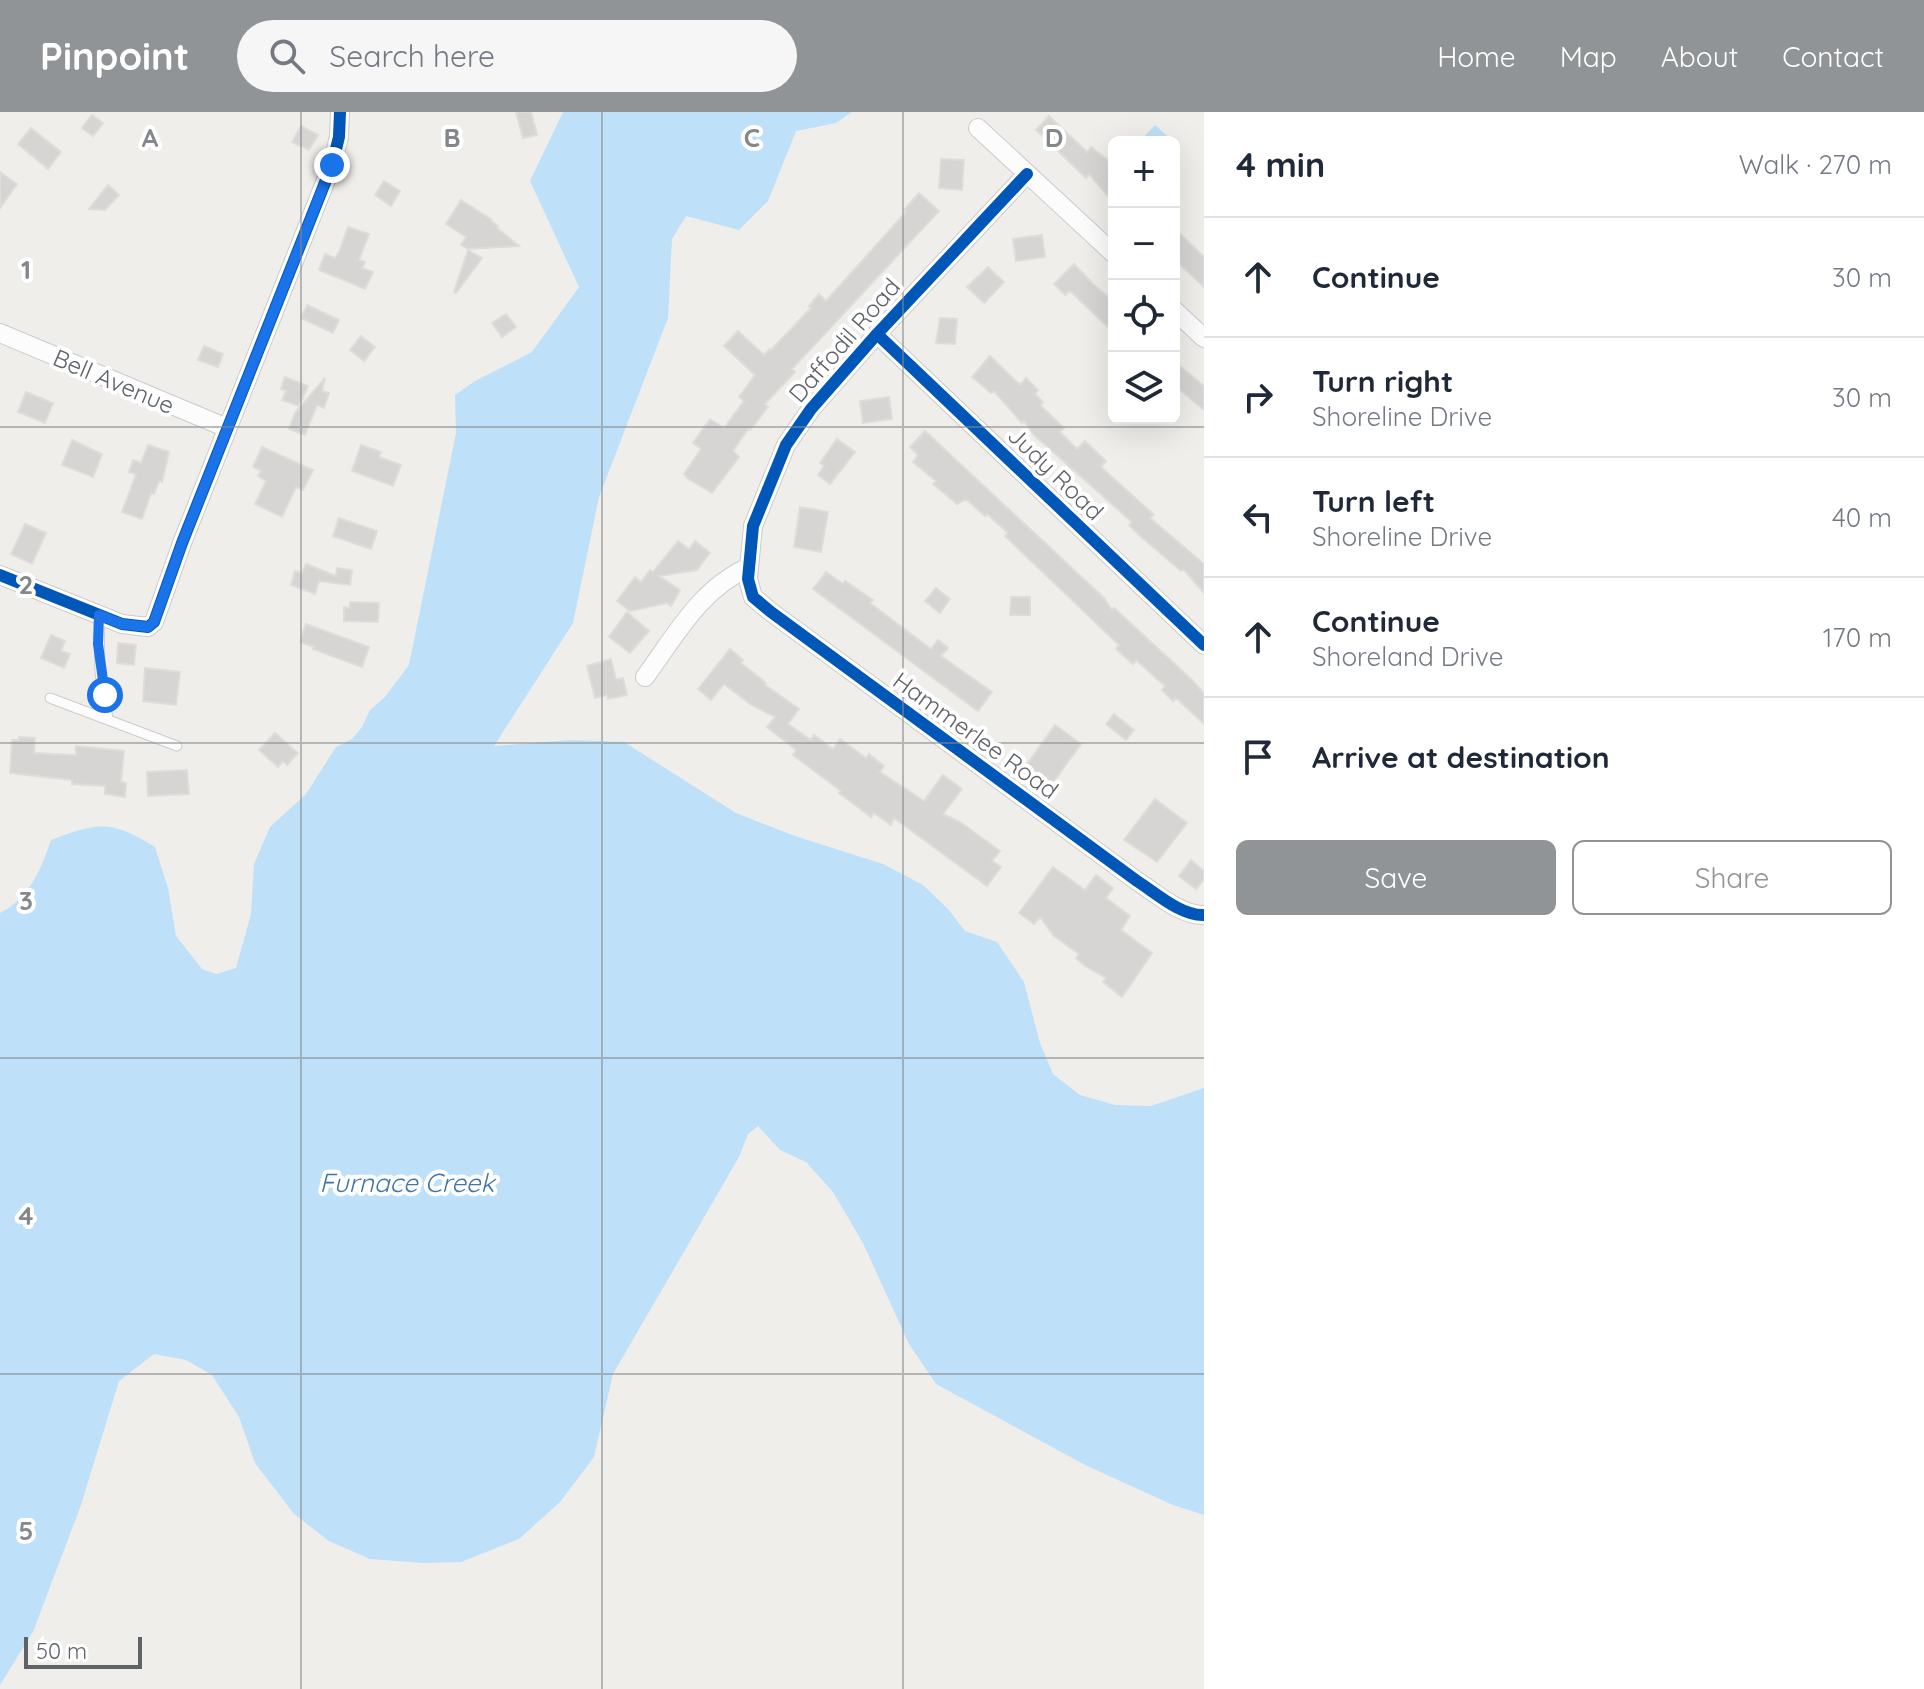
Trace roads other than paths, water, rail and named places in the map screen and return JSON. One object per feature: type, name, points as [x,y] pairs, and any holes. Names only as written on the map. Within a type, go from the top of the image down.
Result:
[{"type":"street","points":[[0,575],[122,624],[148,627],[154,622],[182,543],[332,165],[339,137],[340,112]]},
{"type":"street","points":[[978,128],[1108,248]]},
{"type":"street","name":"Daffodil Road","points":[[749,567],[753,526],[786,445],[811,409],[1027,174]]},
{"type":"street","points":[[1180,316],[1204,338]]},
{"type":"street","name":"Bell Avenue","points":[[0,333],[227,428]]},
{"type":"street","name":"Judy Road","points":[[877,334],[1204,645]]},
{"type":"street","points":[[645,677],[707,593],[730,575],[749,567]]},
{"type":"street","name":"Hammerlee Road","points":[[749,567],[748,579],[753,597],[771,612],[1137,881],[1176,906],[1198,916],[1204,915]]},
{"type":"lane","points":[[99,615],[99,658],[108,719]]},
{"type":"lane","points":[[50,698],[177,746]]},
{"type":"water","name":"Furnace Creek","points":[[563,112],[852,112],[836,123],[796,131],[768,201],[739,230],[686,216],[672,239],[668,318],[599,497],[573,623],[494,746],[572,740],[624,742],[736,813],[883,864],[923,885],[965,931],[997,942],[1024,982],[1040,1043],[1053,1074],[1080,1095],[1115,1105],[1151,1106],[1204,1088],[1204,1515],[1173,1505],[1085,1465],[936,1384],[909,1344],[863,1243],[833,1192],[806,1162],[780,1150],[758,1126],[748,1134],[739,1157],[613,1374],[594,1457],[560,1502],[519,1539],[461,1562],[424,1563],[370,1559],[329,1541],[294,1514],[255,1463],[239,1417],[212,1375],[186,1360],[154,1354],[119,1381],[81,1505],[33,1632],[0,1685],[0,913],[26,891],[38,872],[51,840],[93,827],[115,828],[155,847],[168,888],[176,936],[202,969],[216,974],[236,968],[251,914],[254,864],[270,827],[306,794],[336,747],[352,739],[370,710],[385,697],[409,665],[456,433],[455,395],[475,381],[532,352],[579,287],[530,181]]},
{"type":"water","points":[[1155,125],[1167,136],[1145,136]]}]
